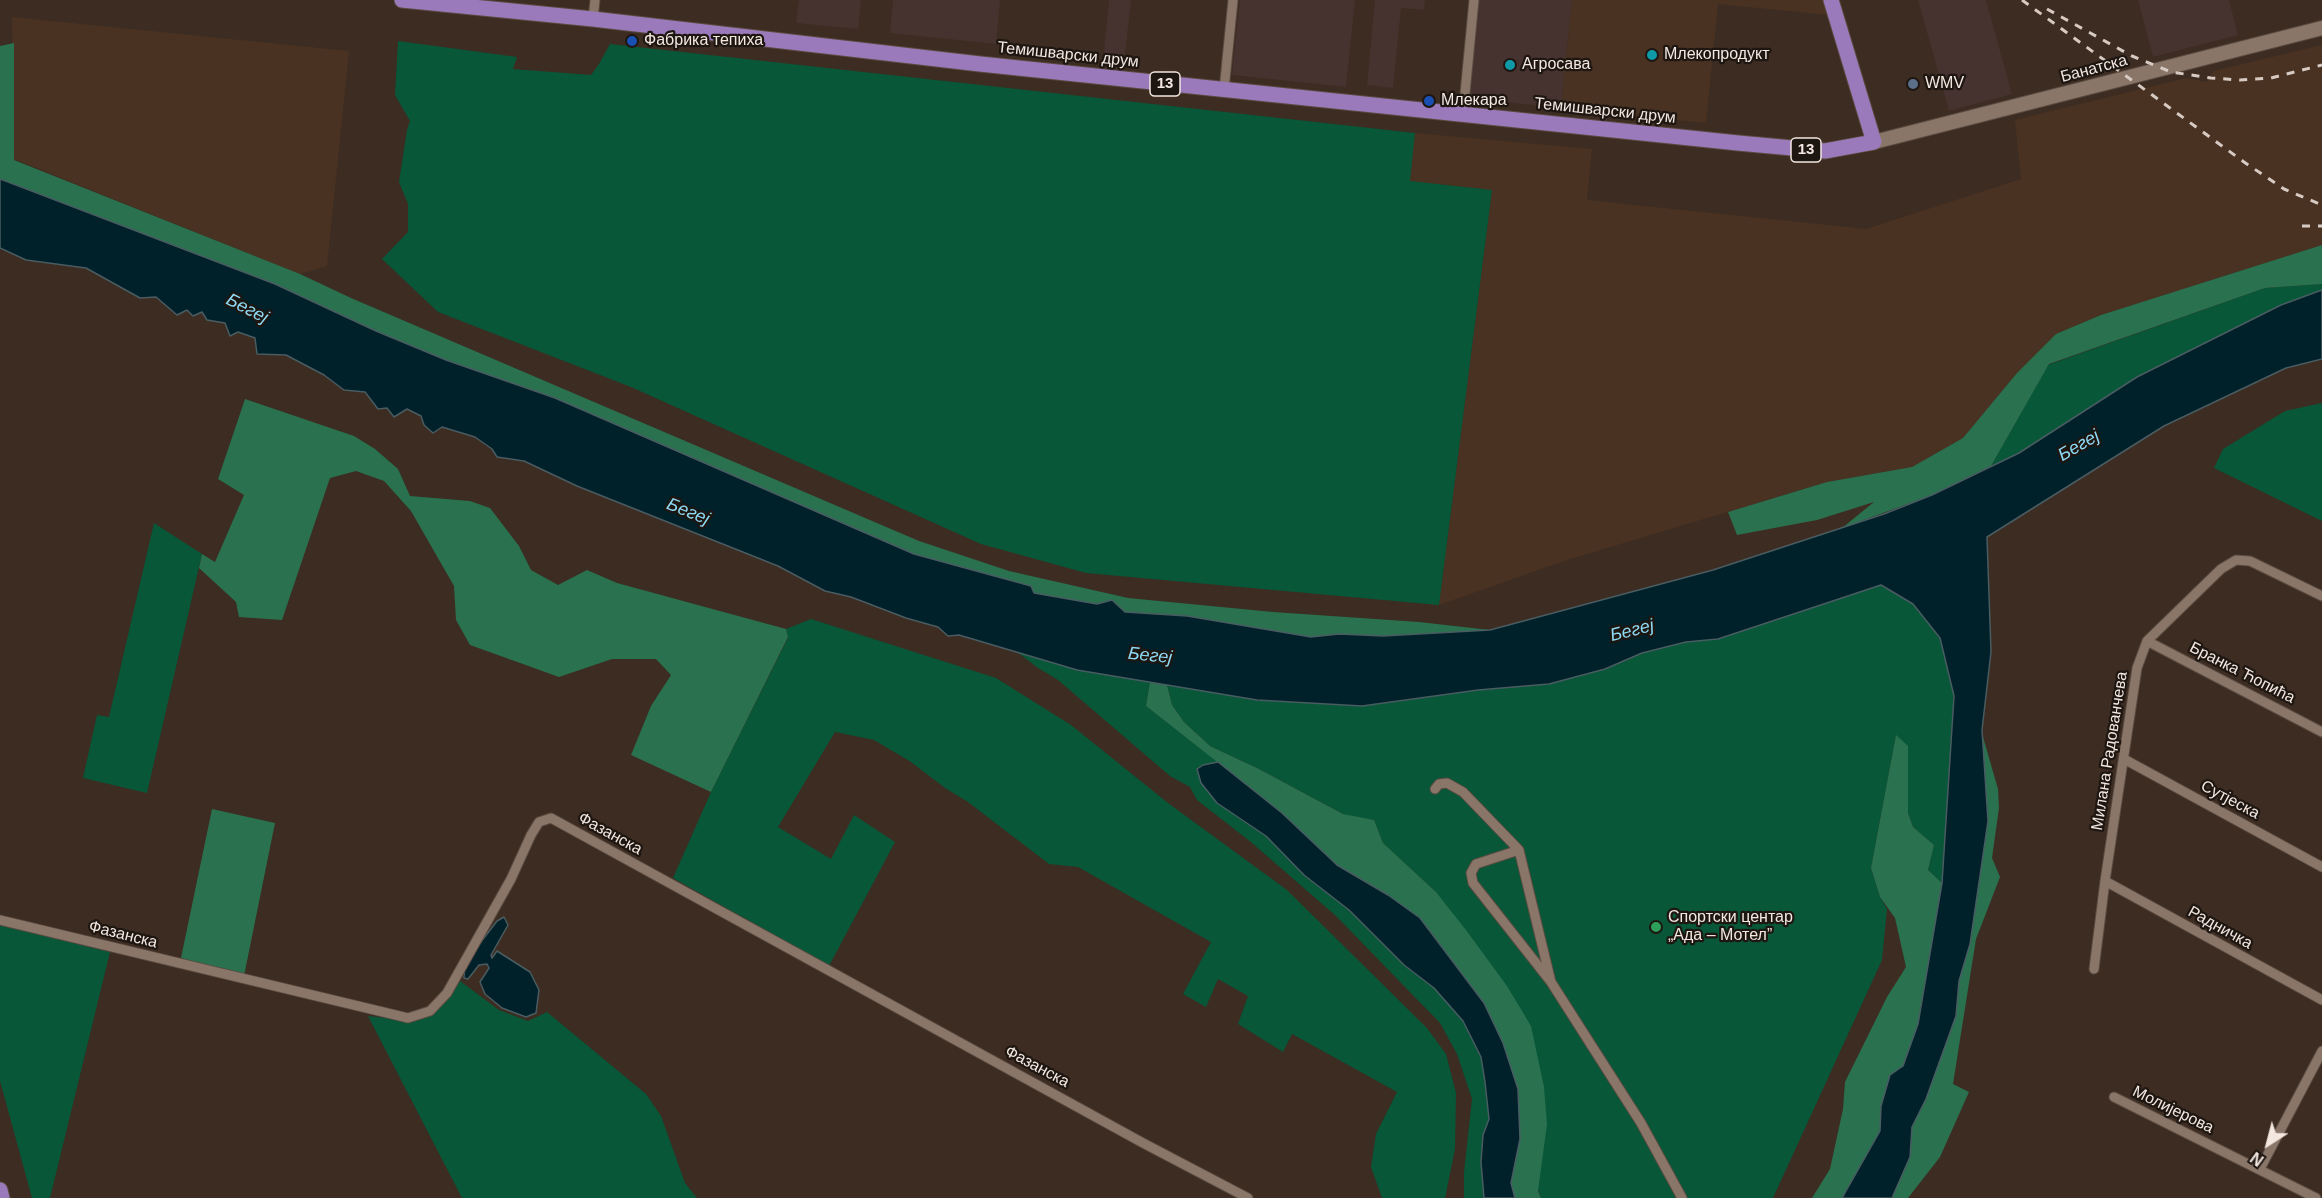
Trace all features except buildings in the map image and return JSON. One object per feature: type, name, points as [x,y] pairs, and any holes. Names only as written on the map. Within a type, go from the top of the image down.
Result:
[{"type":"main road","name":"Темишварски друм","points":[[402,0],[1224,90],[1811,150],[1840,149],[1874,142]]},
{"type":"main road","points":[[1831,0],[1874,142]]},
{"type":"main road","name":"Банатска","points":[[1874,142],[2322,28]]},
{"type":"main road","points":[[0,1190],[2,1198]]},
{"type":"street","points":[[593,20],[595,0]]},
{"type":"street","points":[[1224,90],[1233,0]]},
{"type":"street","points":[[1462,114],[1474,0]]},
{"type":"street","name":"Милана Радованчева","points":[[2094,969],[2137,668],[2147,641],[2221,569],[2236,560],[2250,561],[2322,596]]},
{"type":"street","name":"Бранка Ћопића","points":[[2147,641],[2322,732]]},
{"type":"street","name":"Сутјеска","points":[[2124,759],[2322,867]]},
{"type":"street","points":[[1435,789],[1439,784],[1447,783],[1463,792],[1519,850],[1551,982]]},
{"type":"street","name":"Фазанска","points":[[0,920],[408,1018],[430,1011],[447,993],[506,889],[531,835],[539,822],[551,818],[1143,1143],[1248,1198]]},
{"type":"street","points":[[1519,850],[1476,864],[1471,878],[1551,982],[1641,1123],[1682,1198]]},
{"type":"street","name":"Радничка","points":[[2105,881],[2322,1000]]},
{"type":"street","points":[[2260,1169],[2322,1051]]},
{"type":"street","name":"Молијерова","points":[[2114,1097],[2316,1198]]},
{"type":"shaded area","points":[[799,0],[861,0],[858,29],[796,23]]},
{"type":"shaded area","points":[[893,0],[1000,0],[996,44],[890,33]]},
{"type":"shaded area","points":[[1109,0],[1131,0],[1124,64],[1103,62]]},
{"type":"shaded area","points":[[1240,0],[1355,0],[1346,87],[1232,75]]},
{"type":"shaded area","points":[[1375,0],[1425,0],[1424,10],[1401,8],[1393,88],[1367,85]]},
{"type":"shaded area","points":[[1478,0],[1572,0],[1561,108],[1468,98]]},
{"type":"shaded area","points":[[1572,0],[1825,0],[1829,15],[1718,4],[1706,123],[1561,108]]},
{"type":"shaded area","points":[[1918,0],[1986,0],[2012,94],[1949,111]]},
{"type":"shaded area","points":[[2138,0],[2229,0],[2238,35],[2153,57]]},
{"type":"shaded area","points":[[12,17],[349,51],[327,266],[300,274],[14,159]]},
{"type":"shaded area","points":[[2322,45],[2322,245],[2101,315],[2056,334],[2017,373],[1963,438],[1912,467],[1827,482],[1564,561],[1439,605],[1492,190],[1409,181],[1415,133],[1592,149],[1587,200],[1866,229],[2021,179],[2015,120],[2186,78],[2207,82],[2213,71]]},
{"type":"green space","points":[[398,41],[517,57],[513,69],[591,75],[610,44],[1415,133],[1410,181],[1492,190],[1439,605],[1086,573],[981,544],[631,387],[438,312],[382,259],[408,232],[408,204],[399,182],[410,121],[395,95]]},
{"type":"green space","points":[[14,43],[14,160],[300,274],[351,298],[919,541],[1009,571],[1128,598],[1490,630],[1383,636],[1339,634],[1311,637],[1187,616],[1125,612],[1112,600],[1097,604],[1034,593],[1031,586],[914,554],[555,398],[446,360],[376,331],[275,284],[0,179],[0,46]]},
{"type":"green space","points":[[2322,245],[2322,284],[2265,288],[2049,364],[1991,466],[1932,495],[1842,528],[1874,502],[1817,520],[1737,535],[1728,512],[1827,482],[1912,467],[1963,438],[2017,373],[2056,334],[2101,315]]},
{"type":"green space","points":[[2322,284],[2322,290],[2281,305],[2137,377],[2019,453],[1991,466],[2048,365],[2265,288]]},
{"type":"green space","points":[[245,399],[354,436],[375,449],[398,469],[410,496],[470,501],[490,508],[519,546],[531,570],[558,585],[587,570],[617,583],[786,629],[788,637],[711,792],[631,755],[651,706],[671,675],[656,659],[612,659],[559,677],[470,645],[456,620],[454,586],[411,511],[384,481],[356,471],[330,478],[282,620],[239,617],[236,602],[199,568],[202,554],[215,562],[244,495],[218,479]]},
{"type":"green space","points":[[2322,403],[2322,521],[2214,468],[2223,449],[2285,411]]},
{"type":"green space","points":[[154,523],[202,554],[147,793],[83,778],[97,715],[109,717]]},
{"type":"green space","points":[[1881,585],[1913,604],[1940,639],[1954,696],[1942,883],[1928,870],[1934,845],[1913,827],[1908,813],[1907,792],[1896,735],[1871,868],[1880,897],[1887,909],[1882,960],[1773,1198],[1541,1198],[1436,892],[1383,843],[1374,820],[1347,816],[1259,769],[1210,746],[1184,722],[1172,705],[1167,685],[1257,700],[1362,706],[1478,690],[1549,684],[1605,669],[1642,653],[1686,642],[1718,639]]},
{"type":"green space","points":[[811,619],[996,678],[1071,725],[1168,803],[1287,890],[1427,1028],[1446,1054],[1456,1093],[1455,1149],[1445,1198],[1382,1198],[1371,1167],[1376,1134],[1397,1092],[1292,1034],[1283,1052],[1238,1024],[1248,996],[1218,979],[1206,1007],[1183,994],[1211,942],[1078,867],[1049,864],[968,802],[911,762],[874,740],[835,732],[778,827],[831,859],[854,815],[895,842],[829,966],[673,878],[711,792],[788,638],[786,629]]},
{"type":"green space","points":[[1017,652],[1078,670],[1150,682],[1146,706],[1218,762],[1203,765],[1217,803],[1266,836],[1304,875],[1349,910],[1404,965],[1434,988],[1463,1021],[1481,1057],[1485,1082],[1489,1119],[1483,1135],[1481,1162],[1484,1198],[1464,1198],[1464,1172],[1472,1099],[1457,1054],[1440,1023],[1336,916],[1252,843],[1197,800],[1190,787],[1170,776],[1058,680]]},
{"type":"green space","points":[[1150,682],[1167,685],[1172,705],[1184,722],[1210,746],[1259,769],[1343,814],[1374,820],[1383,843],[1436,892],[1466,930],[1507,986],[1531,1026],[1544,1087],[1547,1124],[1538,1191],[1541,1198],[1515,1198],[1511,1183],[1520,1139],[1420,918],[1388,895],[1337,865],[1282,813],[1146,706]]},
{"type":"green space","points":[[1981,730],[1998,789],[1999,808],[1992,858],[2000,877],[1976,939],[1953,1084],[1969,1092],[1940,1157],[1908,1198],[1892,1198],[1910,1157],[1912,1127],[1956,1016],[1959,981],[1970,944],[1988,821]]},
{"type":"green space","points":[[1896,735],[1908,746],[1908,813],[1913,827],[1934,845],[1928,870],[1942,883],[1918,1024],[1903,1066],[1881,1106],[1880,1131],[1842,1198],[1812,1198],[1830,1169],[1843,1109],[1845,1082],[1887,997],[1906,967],[1895,918],[1880,897],[1871,868]]},
{"type":"green space","points":[[212,809],[275,823],[244,976],[181,958]]},
{"type":"green space","points":[[0,925],[110,952],[50,1198],[32,1198],[0,1081]]},
{"type":"green space","points":[[460,981],[499,1010],[528,1021],[547,1012],[646,1094],[661,1116],[685,1183],[697,1198],[462,1198],[368,1016],[415,1021],[432,1012]]},
{"type":"water","name":"Бегеј","points":[[0,179],[275,284],[376,331],[446,360],[555,398],[914,554],[1031,586],[1034,593],[1097,604],[1112,600],[1125,612],[1187,616],[1311,637],[1339,634],[1383,636],[1490,630],[1713,570],[1884,514],[1932,495],[2019,453],[2137,377],[2281,305],[2322,290],[2322,359],[2286,368],[2164,426],[1987,537],[1991,652],[1982,730],[1988,821],[1970,944],[1959,981],[1956,1016],[1926,1099],[1912,1127],[1910,1157],[1892,1198],[1842,1198],[1880,1131],[1881,1106],[1890,1075],[1903,1066],[1918,1024],[1942,883],[1954,696],[1940,638],[1913,604],[1881,585],[1718,639],[1686,642],[1642,653],[1605,669],[1549,684],[1478,690],[1362,706],[1257,700],[1077,670],[959,635],[948,636],[938,627],[906,618],[851,597],[825,591],[778,566],[577,486],[524,461],[497,457],[492,449],[475,437],[442,427],[433,433],[424,425],[421,416],[407,409],[394,417],[387,408],[378,409],[365,392],[344,390],[324,375],[286,355],[257,354],[255,338],[238,332],[230,336],[225,323],[207,320],[202,312],[193,316],[187,310],[177,315],[156,297],[140,298],[86,268],[26,260],[0,248]]},
{"type":"water","points":[[1218,762],[1282,813],[1337,865],[1388,895],[1420,918],[1484,1003],[1503,1043],[1518,1089],[1520,1139],[1511,1183],[1515,1198],[1484,1198],[1481,1162],[1483,1135],[1489,1119],[1485,1082],[1481,1057],[1463,1021],[1434,988],[1404,965],[1349,910],[1304,875],[1266,836],[1217,803],[1201,783],[1197,769],[1203,765]]},
{"type":"water","points":[[504,917],[508,925],[491,955],[492,958],[497,951],[530,972],[539,990],[536,1013],[526,1017],[502,1008],[485,994],[480,982],[489,968],[487,964],[479,965],[468,979],[464,978],[465,963],[497,921]]},
{"type":"railway","points":[[2022,0],[2244,162],[2284,189],[2322,205]]},
{"type":"railway","points":[[2047,9],[2132,56],[2171,72],[2240,80],[2271,78],[2322,65]]},
{"type":"railway","points":[[2302,226],[2322,226]]},
{"type":"place","name":"Фабрика тепиха","points":[[632,41]]},
{"type":"place","name":"Млекопродукт","points":[[1652,55]]},
{"type":"place","name":"Агросава","points":[[1510,65]]},
{"type":"place","name":"WMV","points":[[1913,84]]},
{"type":"place","name":"Млекара","points":[[1429,101]]},
{"type":"place","name":"Спортски центар „Ада – Мотел”","points":[[1656,927]]}]
